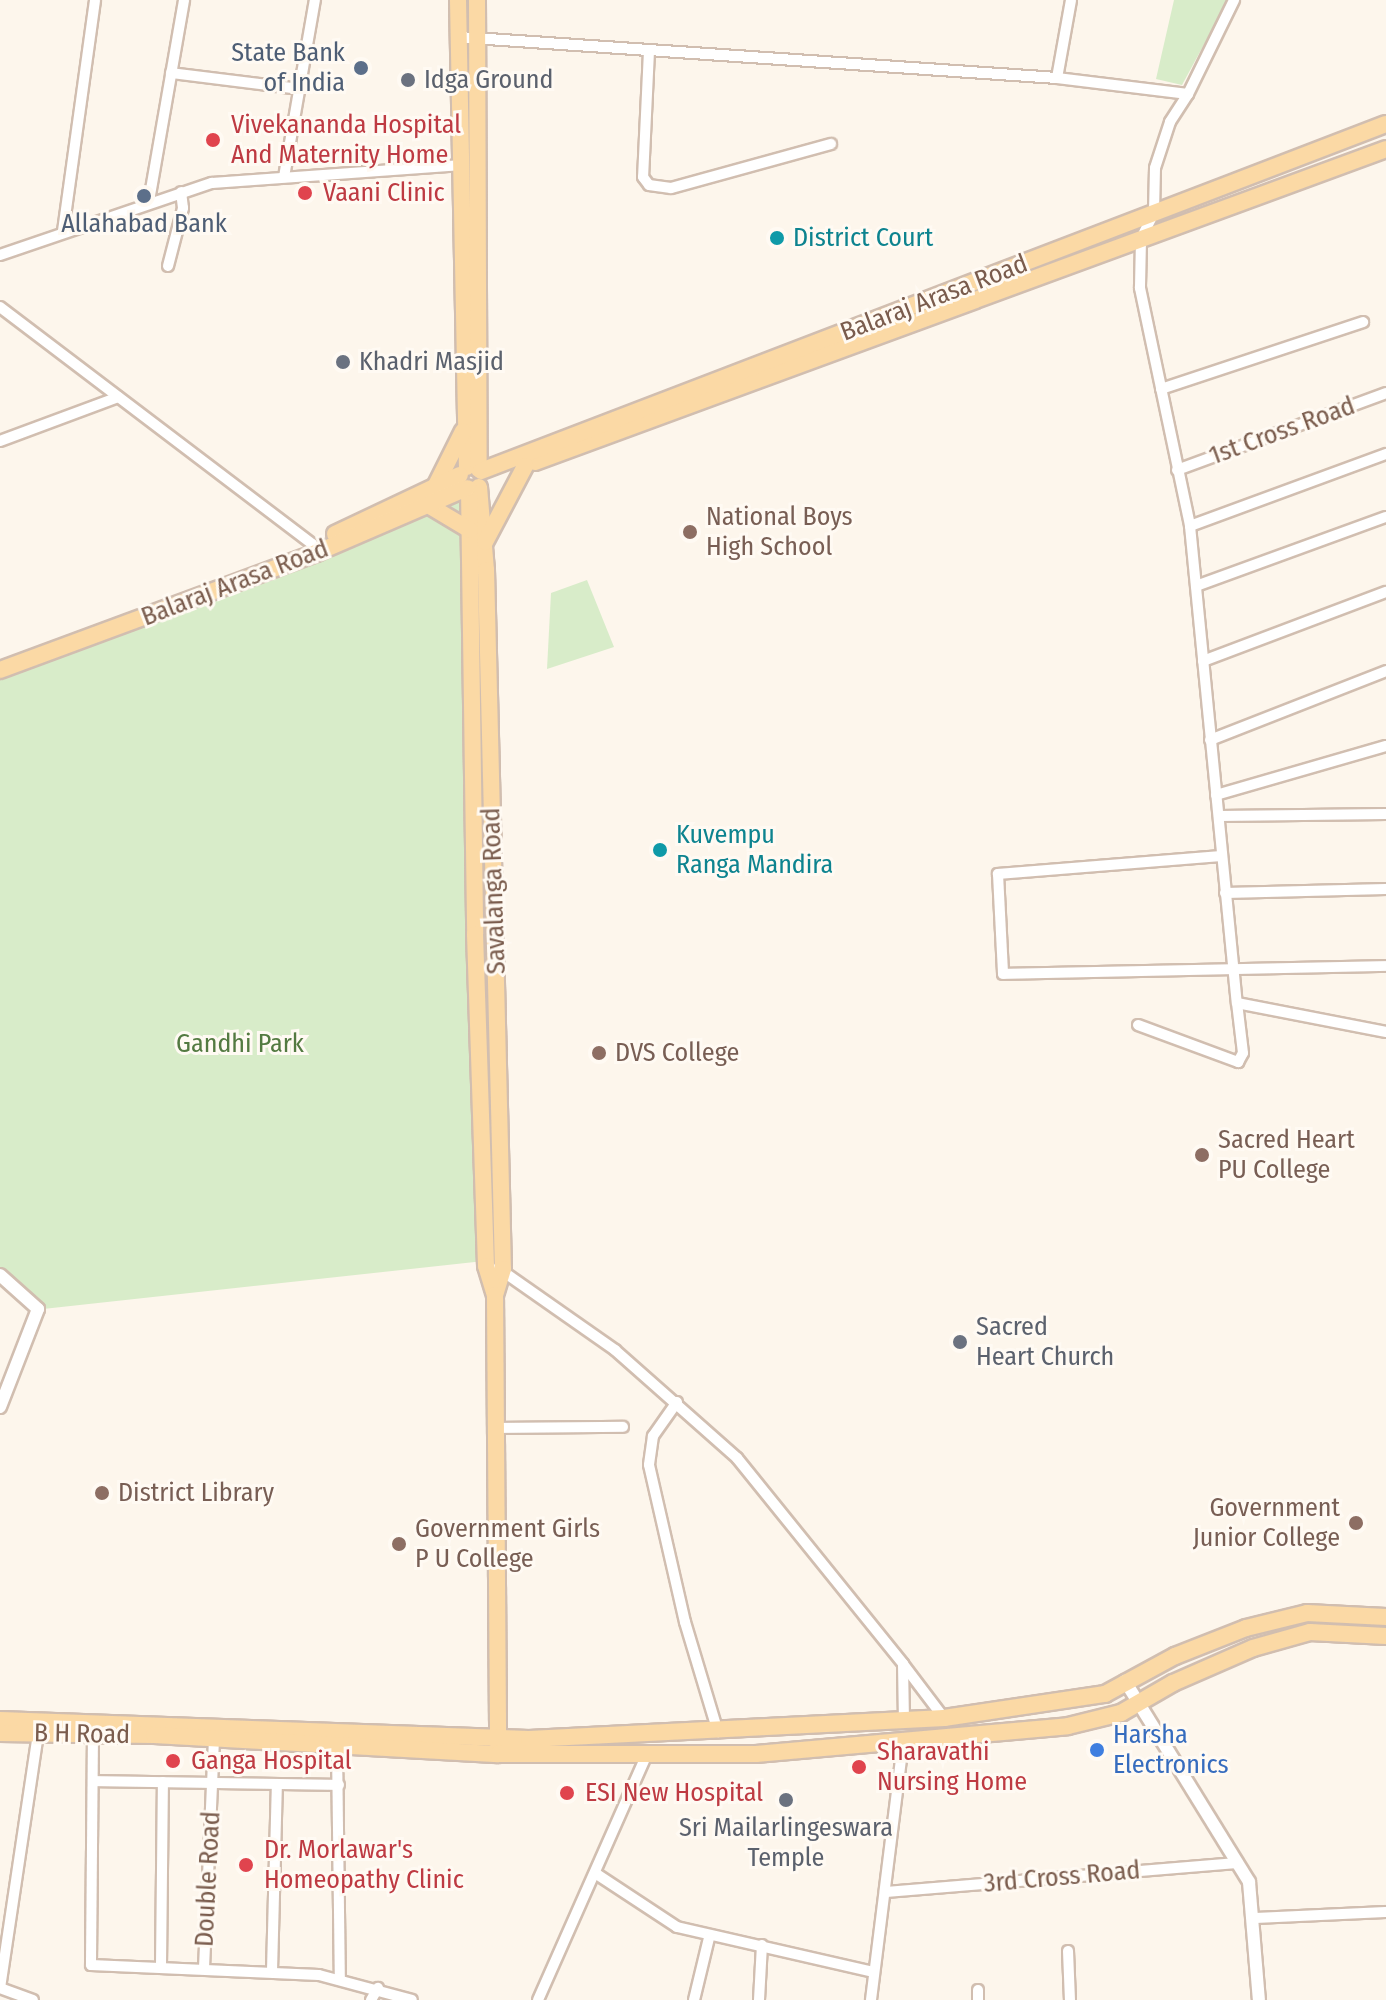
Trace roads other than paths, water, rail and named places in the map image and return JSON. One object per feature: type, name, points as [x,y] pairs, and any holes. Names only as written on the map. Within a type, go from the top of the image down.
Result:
[{"type":"main road","name":"Savalanga Road","points":[[458,0],[467,418],[484,545],[497,1428],[498,1746]]},
{"type":"main road","name":"Savalanga Road","points":[[477,0],[480,38],[470,530],[495,1268]]},
{"type":"main road","name":"Balaraj Arasa Road","points":[[0,670],[428,505],[473,478],[1386,124]]},
{"type":"main road","name":"Balaraj Arasa Road","points":[[473,478],[525,466],[1386,149]]},
{"type":"main road","points":[[436,486],[453,459],[467,418]]},
{"type":"main road","points":[[484,545],[525,466]]},
{"type":"main road","points":[[0,660],[314,549],[436,486],[473,478]]},
{"type":"main road","points":[[428,505],[470,530]]},
{"type":"main road","points":[[498,1746],[944,1718],[1052,1705],[1105,1694],[1125,1681],[1246,1628],[1307,1613],[1386,1617]]},
{"type":"main road","points":[[0,1720],[711,1757],[1037,1731],[1121,1713],[1220,1660],[1310,1632],[1386,1636]]},
{"type":"main road","name":"B H Road","points":[[0,1733],[93,1733],[337,1747],[498,1746]]},
{"type":"street","points":[[63,231],[95,0]]},
{"type":"street","points":[[149,201],[184,0]]},
{"type":"street","points":[[284,177],[315,0]]},
{"type":"street","points":[[1057,78],[1071,0]]},
{"type":"street","points":[[1138,1025],[1238,1062],[1243,1053],[1190,526],[1140,288],[1141,239],[1154,213],[1155,168],[1170,122],[1188,94],[1234,0]]},
{"type":"street","points":[[459,37],[1057,78],[1188,94]]},
{"type":"street","points":[[649,51],[643,177],[649,185],[671,188],[831,144]]},
{"type":"street","points":[[171,73],[299,89]]},
{"type":"street","points":[[0,255],[149,201],[212,183],[462,165]]},
{"type":"street","points":[[168,266],[183,208],[181,192]]},
{"type":"street","points":[[0,307],[314,549]]},
{"type":"street","points":[[1161,389],[1363,322]]},
{"type":"street","name":"1st Cross Road","points":[[1177,470],[1386,393]]},
{"type":"street","points":[[0,441],[118,397]]},
{"type":"street","points":[[1190,526],[1386,454]]},
{"type":"street","points":[[1196,586],[1386,517]]},
{"type":"street","points":[[1203,661],[1386,592]]},
{"type":"street","points":[[1210,740],[1386,671]]},
{"type":"street","points":[[1216,795],[1386,746]]},
{"type":"street","points":[[1220,816],[1386,814]]},
{"type":"street","points":[[1221,856],[998,874],[1003,974],[1386,966]]},
{"type":"street","points":[[1225,893],[1386,889]]},
{"type":"street","points":[[1237,1003],[1386,1032]]},
{"type":"street","points":[[495,1268],[677,1402],[737,1458],[944,1718]]},
{"type":"street","points":[[0,1275],[38,1309],[0,1407]]},
{"type":"street","points":[[677,1402],[653,1436],[649,1465],[685,1622],[718,1732]]},
{"type":"street","points":[[497,1428],[623,1427]]},
{"type":"street","points":[[903,1664],[904,1719]]},
{"type":"street","points":[[1125,1681],[1136,1704],[1249,1882],[1255,1918],[1259,2000]]},
{"type":"street","points":[[33,2000],[0,1988],[38,1733]]},
{"type":"street","points":[[93,1733],[91,1965],[272,1971],[340,1980],[378,1988],[412,2000]]},
{"type":"street","name":"Double Road","points":[[204,1968],[214,1742]]},
{"type":"street","points":[[871,2000],[903,1742]]},
{"type":"street","points":[[337,1747],[340,1980]]},
{"type":"street","points":[[538,2000],[647,1754]]},
{"type":"street","points":[[93,1781],[339,1785]]},
{"type":"street","points":[[161,1966],[163,1782]]},
{"type":"street","points":[[272,1971],[277,1785]]},
{"type":"street","name":"3rd Cross Road","points":[[885,1892],[1238,1863]]},
{"type":"street","points":[[595,1873],[677,1927],[709,1938],[762,1945],[873,1972]]},
{"type":"street","points":[[1255,1918],[1386,1912]]},
{"type":"street","points":[[694,2000],[709,1938]]},
{"type":"street","points":[[759,2000],[762,1945]]},
{"type":"street","points":[[1068,1951],[1070,2000]]},
{"type":"street","points":[[371,2000],[378,1988]]},
{"type":"place","name":"State Bank of India","points":[[361,68]]},
{"type":"place","name":"Idga Ground","points":[[408,80]]},
{"type":"place","name":"Vivekananda Hospital And Maternity Home","points":[[213,140]]},
{"type":"place","name":"Vaani Clinic","points":[[305,193]]},
{"type":"place","name":"Allahabad Bank","points":[[144,196]]},
{"type":"place","name":"District Court","points":[[777,238]]},
{"type":"place","name":"Khadri Masjid","points":[[343,362]]},
{"type":"place","name":"National Boys High School","points":[[690,532]]},
{"type":"place","name":"Kuvempu Ranga Mandira","points":[[660,850]]},
{"type":"place","name":"DVS College","points":[[599,1053]]},
{"type":"place","name":"Sacred Heart PU College","points":[[1202,1155]]},
{"type":"place","name":"Sacred Heart Church","points":[[960,1342]]},
{"type":"place","name":"District Library","points":[[102,1493]]},
{"type":"place","name":"Government Junior College","points":[[1356,1523]]},
{"type":"place","name":"Government Girls P U College","points":[[399,1544]]},
{"type":"place","name":"Harsha Electronics","points":[[1097,1750]]},
{"type":"place","name":"Ganga Hospital","points":[[173,1761]]},
{"type":"place","name":"Sharavathi Nursing Home","points":[[859,1767]]},
{"type":"place","name":"ESI New Hospital","points":[[567,1793]]},
{"type":"place","name":"Sri Mailarlingeswara Temple","points":[[786,1800]]},
{"type":"place","name":"Dr. Morlawar's Homeopathy Clinic","points":[[246,1865]]},
{"type":"park label","name":"Gandhi Park","points":[[240,1044]]}]
